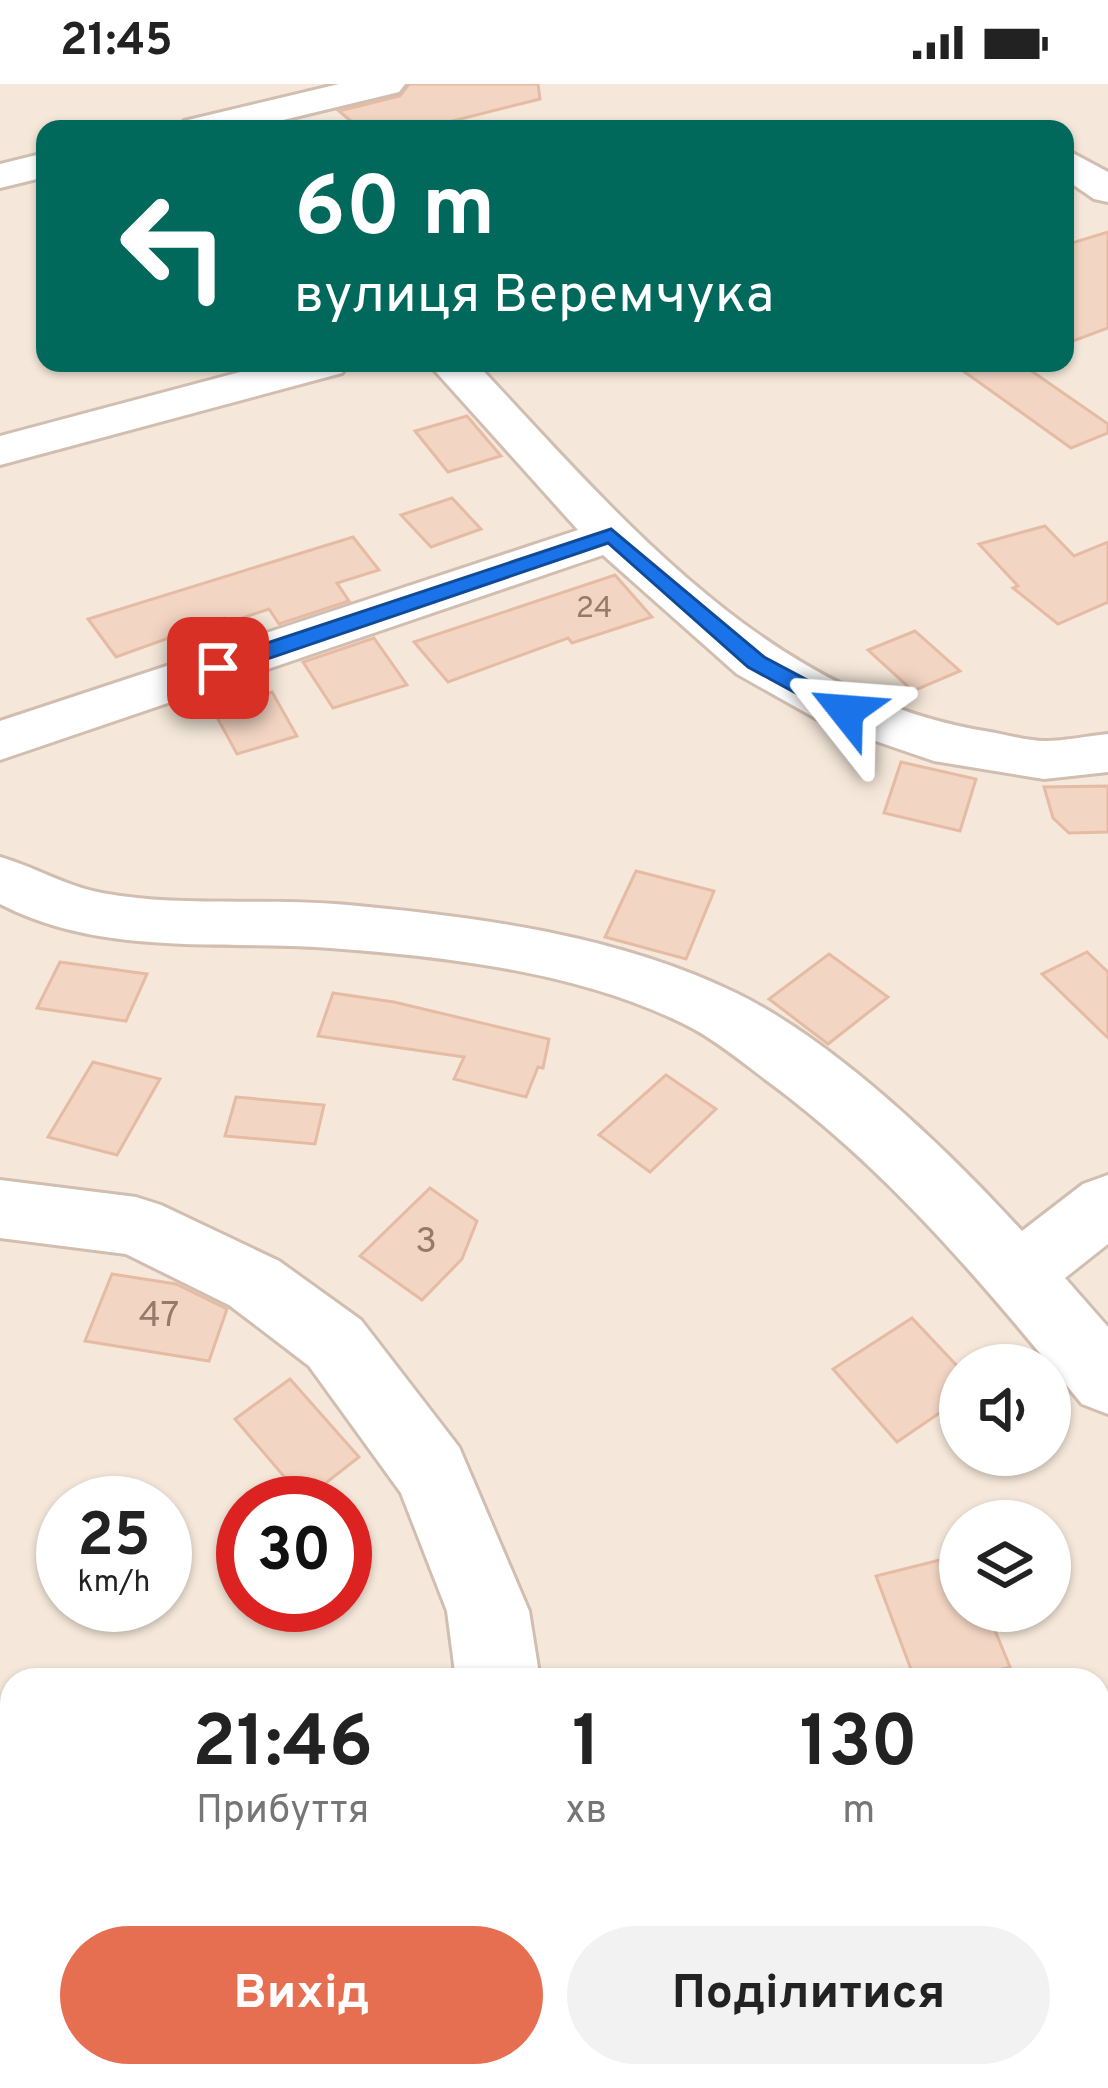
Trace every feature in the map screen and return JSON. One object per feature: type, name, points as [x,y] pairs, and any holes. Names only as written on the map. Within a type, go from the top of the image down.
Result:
[{"type":"street","points":[[235,120],[386,84]]},
{"type":"street","points":[[1074,148],[1108,139]]},
{"type":"street","points":[[1074,166],[1108,190]]},
{"type":"street","points":[[0,176],[36,167]]},
{"type":"street","points":[[0,451],[293,372]]},
{"type":"street","points":[[460,372],[611,536],[756,662],[846,711],[934,742],[1044,760],[1108,753]]},
{"type":"street","points":[[0,741],[611,536]]},
{"type":"street","points":[[0,878],[40,902],[150,923],[291,922],[448,940],[591,967],[711,1009],[830,1089],[1019,1274],[1108,1382]]},
{"type":"street","points":[[1019,1274],[1108,1204]]},
{"type":"street","points":[[0,1209],[136,1226],[254,1283],[335,1343],[432,1472],[488,1611],[496,1668]]},
{"type":"shaded area","points":[[0,84],[1108,84],[1108,1668],[0,1668]]},
{"type":"building","points":[[409,84],[538,84],[540,99],[457,120],[350,120],[339,111],[400,96]]},
{"type":"building","points":[[1108,232],[1108,328],[1074,341],[1074,242]]},
{"type":"building","points":[[965,372],[1033,372],[1108,424],[1108,433],[1071,448]]},
{"type":"building","points":[[467,416],[501,456],[448,472],[415,431]]},
{"type":"building","points":[[452,498],[481,529],[431,547],[401,515]]},
{"type":"building","points":[[1045,526],[1074,556],[1108,542],[1108,602],[1058,624],[1013,588],[1018,586],[979,544]]},
{"type":"building","points":[[353,537],[379,570],[337,583],[349,601],[279,624],[269,609],[227,623],[224,618],[116,657],[88,619]]},
{"type":"building","points":[[615,575],[652,617],[572,643],[568,638],[448,682],[414,642]]},
{"type":"building","points":[[915,631],[960,671],[913,691],[868,650]]},
{"type":"building","points":[[374,638],[407,685],[333,708],[303,662]]},
{"type":"building","points":[[272,692],[297,736],[237,754],[213,710]]},
{"type":"building","points":[[901,762],[976,779],[960,831],[884,813]]},
{"type":"building","points":[[1108,786],[1108,832],[1069,833],[1053,818],[1044,787]]},
{"type":"building","points":[[636,871],[714,891],[686,959],[605,937]]},
{"type":"building","points":[[1087,952],[1108,972],[1108,1038],[1042,974]]},
{"type":"building","points":[[829,954],[888,997],[828,1044],[769,999]]},
{"type":"building","points":[[60,962],[147,974],[126,1021],[37,1008]]},
{"type":"building","points":[[333,993],[394,1002],[549,1039],[543,1068],[538,1067],[526,1097],[454,1079],[464,1057],[318,1036]]},
{"type":"building","points":[[93,1062],[160,1079],[117,1155],[48,1137]]},
{"type":"building","points":[[666,1075],[716,1109],[650,1172],[599,1135]]},
{"type":"building","points":[[236,1097],[324,1105],[315,1144],[225,1136]]},
{"type":"building","points":[[430,1188],[477,1221],[462,1259],[422,1300],[360,1256]]},
{"type":"building","points":[[112,1274],[176,1284],[227,1309],[209,1361],[85,1341]]},
{"type":"building","points":[[912,1318],[939,1347],[939,1413],[897,1442],[833,1369]]},
{"type":"building","points":[[290,1379],[359,1457],[335,1476],[284,1476],[235,1419]]},
{"type":"building","points":[[939,1560],[939,1632],[996,1632],[1010,1667],[910,1668],[876,1576]]},
{"type":"route","points":[[218,668],[611,536],[756,662],[846,711]]}]
